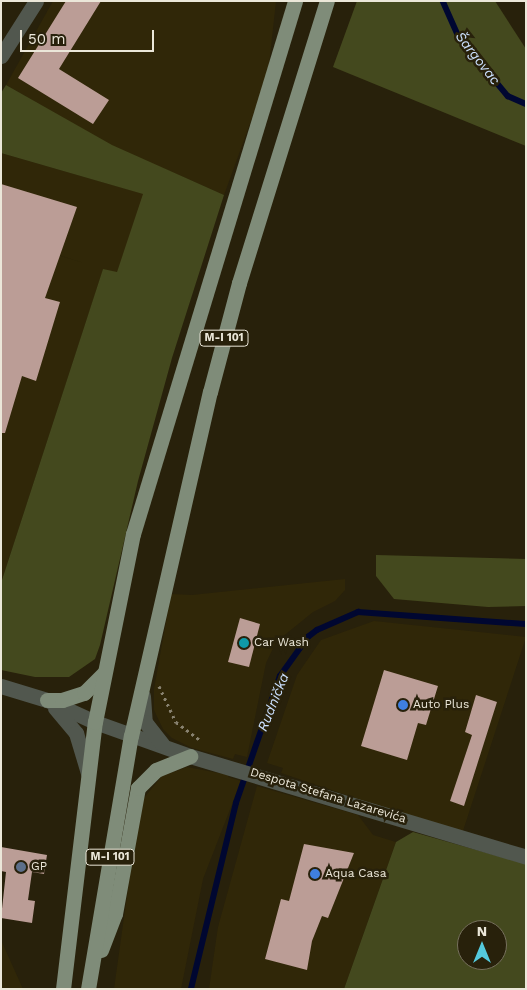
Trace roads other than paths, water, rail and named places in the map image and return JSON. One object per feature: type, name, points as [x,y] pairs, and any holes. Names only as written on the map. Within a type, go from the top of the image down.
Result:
[{"type":"main road","name":"M-I 101","points":[[63,989],[95,722],[146,486],[294,1]]},
{"type":"main road","name":"M-I 101","points":[[89,984],[131,736],[210,392],[236,292],[327,1]]},
{"type":"main road","points":[[47,700],[68,699],[84,693],[106,670]]},
{"type":"main road","points":[[89,984],[115,914],[138,788],[156,770],[190,756]]},
{"type":"street","points":[[1,56],[36,1]]},
{"type":"street","points":[[143,681],[145,722],[165,747]]},
{"type":"street","name":"Despota Stefana Lazarevića","points":[[1,686],[47,700],[95,722],[190,756],[279,780],[526,856]]},
{"type":"street","points":[[47,700],[76,733],[88,773]]},
{"type":"waterway","name":"Šargovac","points":[[443,1],[459,37],[508,96],[526,104]]},
{"type":"waterway","name":"Rudnička","points":[[191,989],[236,803],[280,676],[308,637],[317,630],[358,612],[526,624]]},
{"type":"place","name":"Car Wash","points":[[244,643]]},
{"type":"place","name":"Auto Plus","points":[[403,705]]},
{"type":"place","name":"GP","points":[[21,867]]},
{"type":"place","name":"Aqua Casa","points":[[315,874]]}]
